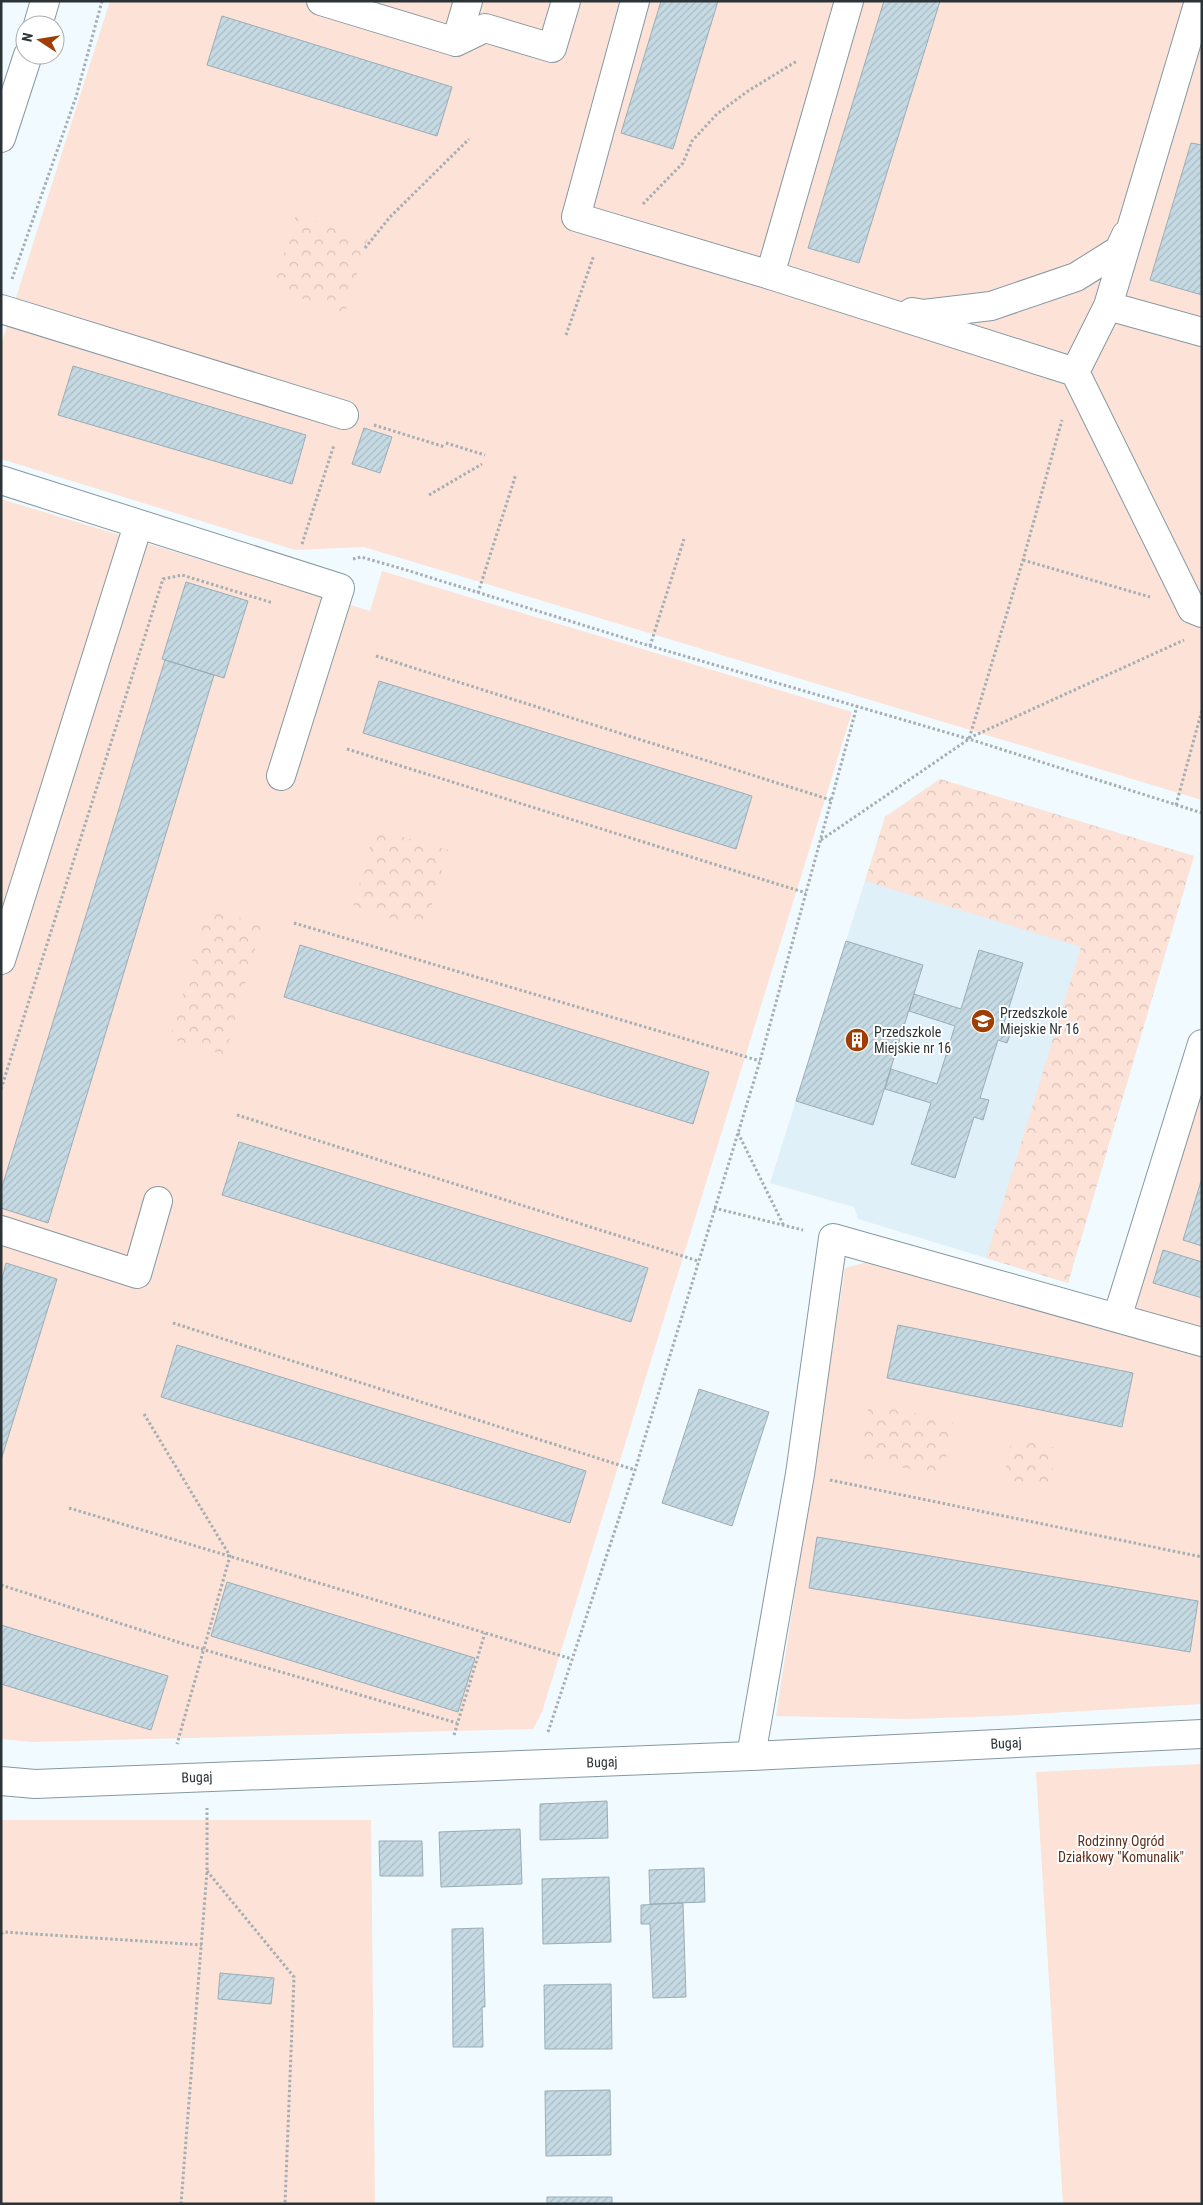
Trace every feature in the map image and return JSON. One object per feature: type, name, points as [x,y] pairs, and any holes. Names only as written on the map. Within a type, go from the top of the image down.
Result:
[{"type":"street","points":[[41,15],[45,1]]},
{"type":"street","points":[[321,1],[384,10],[456,42]]},
{"type":"street","points":[[456,42],[468,1]]},
{"type":"street","points":[[456,42],[484,28],[552,48],[566,1]]},
{"type":"street","points":[[635,1],[576,217],[770,274],[1075,372],[1195,619]]},
{"type":"street","points":[[770,274],[849,1]]},
{"type":"street","points":[[1075,372],[1108,306],[1198,1]]},
{"type":"street","points":[[1,138],[25,65]]},
{"type":"street","points":[[862,304],[924,314],[991,306],[1076,277],[1119,250],[1134,218]]},
{"type":"street","points":[[1108,306],[1202,332]]},
{"type":"street","points":[[2,309],[344,415]]},
{"type":"street","points":[[1,480],[340,588],[281,776]]},
{"type":"street","points":[[1,960],[138,524]]},
{"type":"street","points":[[1117,1318],[1202,1044]]},
{"type":"street","points":[[1,1230],[137,1274],[158,1201]]},
{"type":"street","points":[[751,1756],[800,1474],[833,1238],[1202,1342]]},
{"type":"street","name":"Bugaj","points":[[1,1781],[54,1783],[751,1756],[1202,1734]]},
{"type":"path","points":[[2,309],[76,97],[102,1]]},
{"type":"path","points":[[566,335],[604,226],[630,214],[650,198],[683,163],[692,141],[717,114],[748,91],[840,34]]},
{"type":"path","points":[[365,248],[390,217],[469,139]]},
{"type":"path","points":[[301,548],[344,415],[444,447]]},
{"type":"path","points":[[969,739],[1023,560],[1062,419]]},
{"type":"path","points":[[446,443],[485,455]]},
{"type":"path","points":[[430,495],[482,464]]},
{"type":"path","points":[[478,593],[516,474]]},
{"type":"path","points":[[650,646],[684,539]]},
{"type":"path","points":[[351,560],[361,557],[650,646],[969,739],[1202,813]]},
{"type":"path","points":[[1023,560],[1195,619]]},
{"type":"path","points":[[1,1089],[163,579],[182,575],[274,604]]},
{"type":"path","points":[[820,840],[969,739],[1195,619]]},
{"type":"path","points":[[376,656],[831,800]]},
{"type":"path","points":[[548,1733],[634,1470],[760,1061],[857,706]]},
{"type":"path","points":[[1176,805],[1202,710]]},
{"type":"path","points":[[347,749],[806,893]]},
{"type":"path","points":[[294,923],[760,1061]]},
{"type":"path","points":[[237,1115],[698,1261]]},
{"type":"path","points":[[737,1132],[784,1226]]},
{"type":"path","points":[[714,1208],[833,1238]]},
{"type":"path","points":[[173,1323],[634,1470]]},
{"type":"path","points":[[144,1414],[230,1556],[177,1744]]},
{"type":"path","points":[[800,1474],[1202,1556]]},
{"type":"path","points":[[69,1508],[572,1659]]},
{"type":"path","points":[[1,1585],[203,1650],[457,1724]]},
{"type":"path","points":[[453,1737],[485,1633]]},
{"type":"path","points":[[181,2204],[202,1945],[207,1871],[207,1820]]},
{"type":"path","points":[[207,1871],[294,1977],[285,2204]]},
{"type":"path","points":[[1,1934],[4,1932],[202,1945]]},
{"type":"shaded area","name":"Przedszkole Miejskie Nr 16","points":[[940,779],[1194,856],[1068,1283],[858,1219],[854,1207],[770,1183],[885,817]]},
{"type":"green space","points":[[110,1],[1202,1],[1202,800],[364,547],[295,550],[1,459],[1,345]]},
{"type":"green space","points":[[296,215],[368,238],[345,313],[273,289]]},
{"type":"green space","points":[[1,499],[370,611],[382,571],[852,712],[542,1712],[533,1729],[32,1742],[1,1739]]},
{"type":"green space","points":[[940,779],[1194,856],[1068,1283],[986,1258],[1081,947],[865,881],[885,817]]},
{"type":"green space","points":[[375,829],[448,850],[425,928],[353,907]]},
{"type":"green space","points":[[207,909],[262,924],[225,1055],[170,1039]]},
{"type":"green space","points":[[1202,1089],[1202,1704],[999,1716],[909,1719],[776,1716],[845,1268],[867,1262],[1126,1336]]},
{"type":"green space","points":[[869,1405],[953,1420],[943,1475],[860,1460]]},
{"type":"green space","points":[[1012,1438],[1057,1448],[1048,1490],[1003,1480]]},
{"type":"green space","name":"Rodzinny Ogród Działkowy \"Komunalik\"","points":[[1202,1764],[1202,2204],[1063,2204],[1036,1772]]},
{"type":"green space","points":[[1,1820],[371,1820],[375,2204],[1,2204]]},
{"type":"building","points":[[661,1],[718,1],[673,149],[621,133]]},
{"type":"building","points":[[884,1],[940,1],[859,263],[808,248]]},
{"type":"building","points":[[222,16],[452,87],[437,136],[207,65]]},
{"type":"building","points":[[1191,143],[1202,145],[1202,295],[1150,280]]},
{"type":"building","points":[[73,366],[306,435],[292,484],[58,415]]},
{"type":"building","points":[[364,428],[392,437],[380,473],[352,464]]},
{"type":"building","points":[[186,582],[248,601],[224,678],[162,659]]},
{"type":"building","points":[[165,660],[214,675],[48,1223],[1,1208],[1,1190]]},
{"type":"building","points":[[379,681],[752,796],[736,849],[363,733]]},
{"type":"building","name":"Przedszkole Miejskie nr 16","points":[[846,941],[923,965],[873,1125],[796,1101]]},
{"type":"building","points":[[300,945],[709,1072],[693,1124],[284,997]]},
{"type":"building","points":[[979,950],[1023,963],[1004,1023],[1013,1026],[1007,1043],[998,1040],[980,1098],[989,1100],[983,1120],[974,1117],[955,1178],[911,1164],[931,1103],[885,1089],[891,1069],[937,1084],[955,1026],[909,1011],[914,994],[961,1009]]},
{"type":"building","points":[[239,1142],[648,1268],[631,1322],[222,1195]]},
{"type":"building","points":[[1202,1178],[1202,1246],[1183,1240]]},
{"type":"building","points":[[1163,1250],[1202,1262],[1202,1298],[1153,1283]]},
{"type":"building","points":[[6,1263],[57,1279],[1,1460],[1,1282]]},
{"type":"building","points":[[898,1325],[1133,1373],[1122,1427],[887,1378]]},
{"type":"building","points":[[177,1345],[586,1471],[570,1523],[161,1397]]},
{"type":"building","points":[[699,1389],[769,1412],[732,1526],[662,1503]]},
{"type":"building","points":[[817,1537],[1198,1601],[1190,1652],[809,1588]]},
{"type":"building","points":[[227,1582],[475,1658],[458,1712],[211,1636]]},
{"type":"building","points":[[1,1625],[168,1676],[151,1730],[1,1684]]},
{"type":"building","points":[[607,1801],[608,1838],[540,1840],[540,1804]]},
{"type":"building","points":[[520,1829],[522,1884],[441,1887],[439,1832]]},
{"type":"building","points":[[379,1841],[422,1841],[423,1876],[380,1876]]},
{"type":"building","points":[[704,1868],[705,1902],[650,1904],[649,1870]]},
{"type":"building","points":[[609,1877],[611,1942],[543,1944],[542,1879]]},
{"type":"building","points":[[683,1903],[686,1997],[653,1998],[650,1924],[641,1924],[641,1905]]},
{"type":"building","points":[[483,1928],[485,2007],[482,2007],[483,2047],[453,2047],[452,1929]]},
{"type":"building","points":[[220,1973],[274,1978],[271,2004],[218,1999]]},
{"type":"building","points":[[611,1984],[612,2049],[545,2049],[544,1985]]},
{"type":"building","points":[[610,2090],[611,2155],[546,2156],[545,2091]]},
{"type":"building","points":[[547,2197],[612,2197],[612,2204],[547,2204]]},
{"type":"place","name":"Przedszkole Miejskie Nr 16","points":[[983,1021]]},
{"type":"place","name":"Przedszkole Miejskie nr 16","points":[[857,1040]]}]
